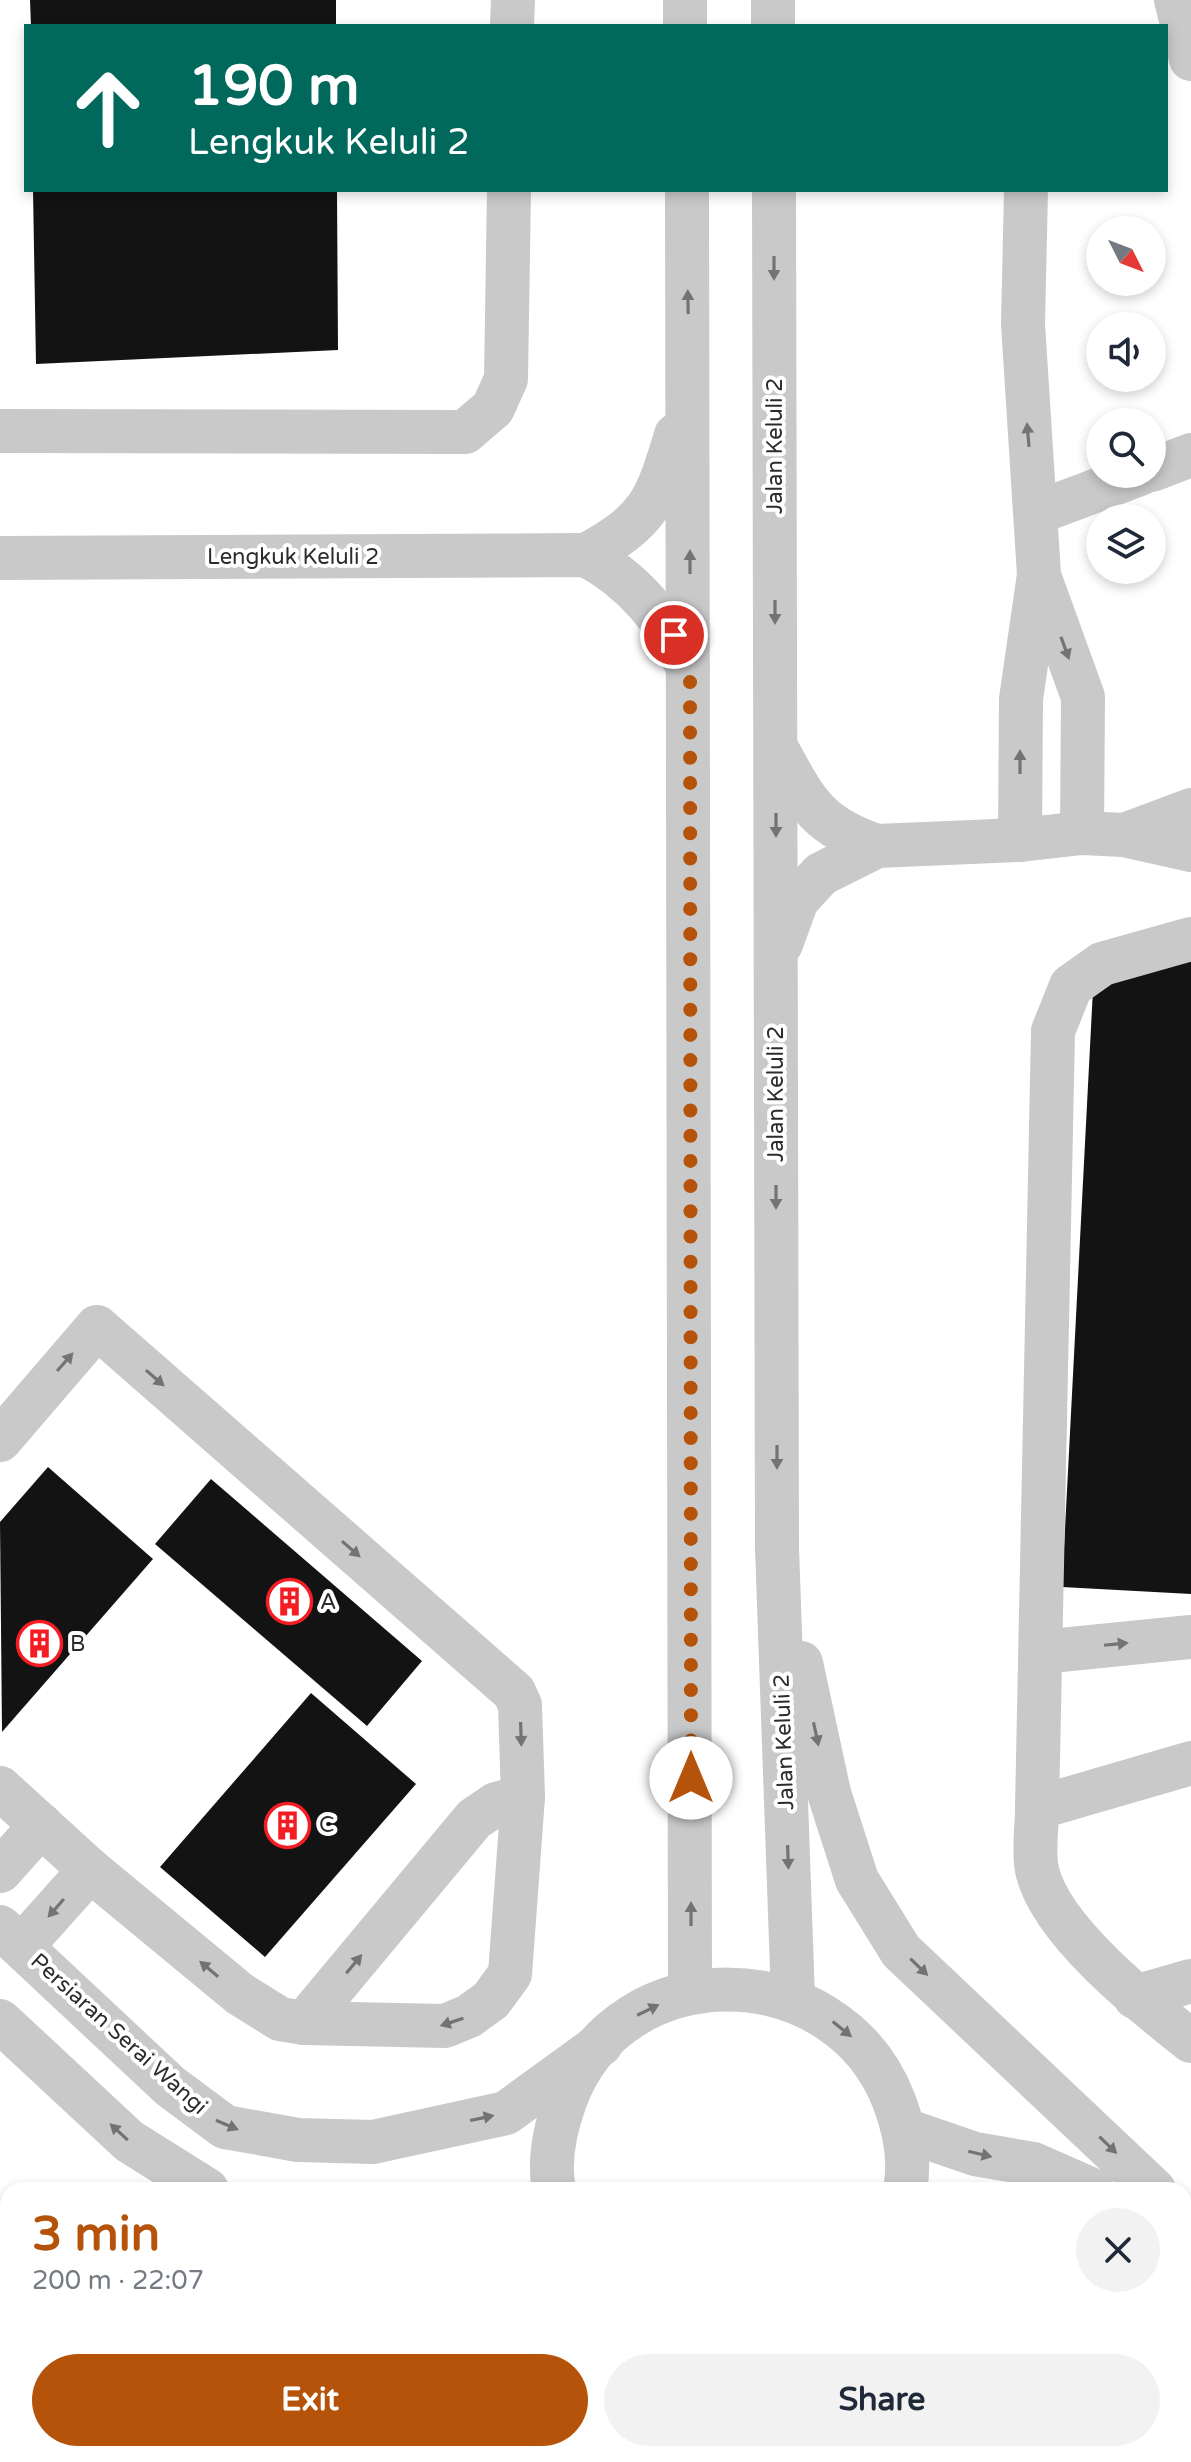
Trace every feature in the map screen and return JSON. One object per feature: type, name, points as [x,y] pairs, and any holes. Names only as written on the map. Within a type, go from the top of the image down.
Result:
[{"type":"street","points":[[512,24],[513,0]]},
{"type":"street","points":[[685,0],[685,24]]},
{"type":"street","points":[[773,0],[773,24]]},
{"type":"street","points":[[1176,0],[1182,56]]},
{"type":"street","points":[[0,431],[465,432],[493,408],[506,379],[509,192]]},
{"type":"street","points":[[687,192],[690,1992]]},
{"type":"street","name":"Jalan Keluli 2","points":[[774,192],[777,1548],[793,1998]]},
{"type":"street","points":[[1020,840],[1021,699],[1039,575],[1027,429],[1023,324],[1026,192]]},
{"type":"street","points":[[689,393],[662,484],[645,512],[623,533],[586,555],[618,578],[664,622],[690,672]]},
{"type":"street","points":[[1166,465],[1191,455]]},
{"type":"street","points":[[1036,513],[1103,488]]},
{"type":"street","name":"Lengkuk Keluli 2","points":[[0,558],[586,555]]},
{"type":"street","points":[[1039,575],[1083,697],[1103,834]]},
{"type":"street","points":[[776,747],[802,794],[821,817],[844,835],[877,846],[1103,834],[1191,810]]},
{"type":"street","points":[[1103,834],[1191,850]]},
{"type":"street","points":[[776,959],[797,900],[821,874],[877,846]]},
{"type":"street","points":[[1191,939],[1102,964],[1071,986],[1053,1031],[1037,1808],[1037,1870],[1056,1913],[1135,1997],[1191,2041]]},
{"type":"street","points":[[0,1440],[97,1327],[514,1692],[520,1705],[523,1797],[510,1974],[491,2000],[469,2016],[445,2026],[304,2023],[280,2019],[240,1994],[90,1870],[0,1788]]},
{"type":"street","points":[[777,1548],[829,1793],[857,1880],[901,1951],[1146,2182]]},
{"type":"street","points":[[1041,1652],[1191,1637]]},
{"type":"street","points":[[1037,1808],[1191,1763]]},
{"type":"street","points":[[304,2023],[474,1819],[496,1804],[523,1797]]},
{"type":"street","points":[[0,1871],[41,1825]]},
{"type":"street","points":[[11,1937],[90,1870]]},
{"type":"street","name":"Persiaran Serai Wangi","points":[[11,1937],[170,2086],[225,2127],[298,2140],[373,2142],[506,2113],[601,2044]]},
{"type":"street","points":[[1135,1997],[1191,1981]]},
{"type":"street","points":[[554,2182],[555,2130],[572,2084],[601,2044],[642,2011],[690,1992],[742,1988],[793,1998],[845,2028],[884,2074],[905,2130],[905,2182]]},
{"type":"street","points":[[4,2033],[129,2141],[194,2182]]},
{"type":"street","points":[[905,2130],[975,2154],[1033,2164],[1074,2182]]},
{"type":"building","points":[[30,0],[336,0],[336,24],[31,24]]},
{"type":"building","points":[[33,192],[337,192],[338,350],[36,364]]},
{"type":"building","points":[[1191,959],[1191,1594],[1062,1587],[1093,989]]},
{"type":"building","name":"B","points":[[48,1467],[153,1559],[2,1732],[0,1522]]},
{"type":"building","name":"A","points":[[211,1479],[422,1661],[367,1726],[155,1544]]},
{"type":"building","name":"C","points":[[311,1693],[416,1784],[265,1957],[160,1867]]},
{"type":"place","name":"A","points":[[289,1602]]},
{"type":"place","name":"B","points":[[39,1644]]},
{"type":"place","name":"C","points":[[288,1825]]},
{"type":"route","points":[[674,635],[690,672],[691,1778]]}]
